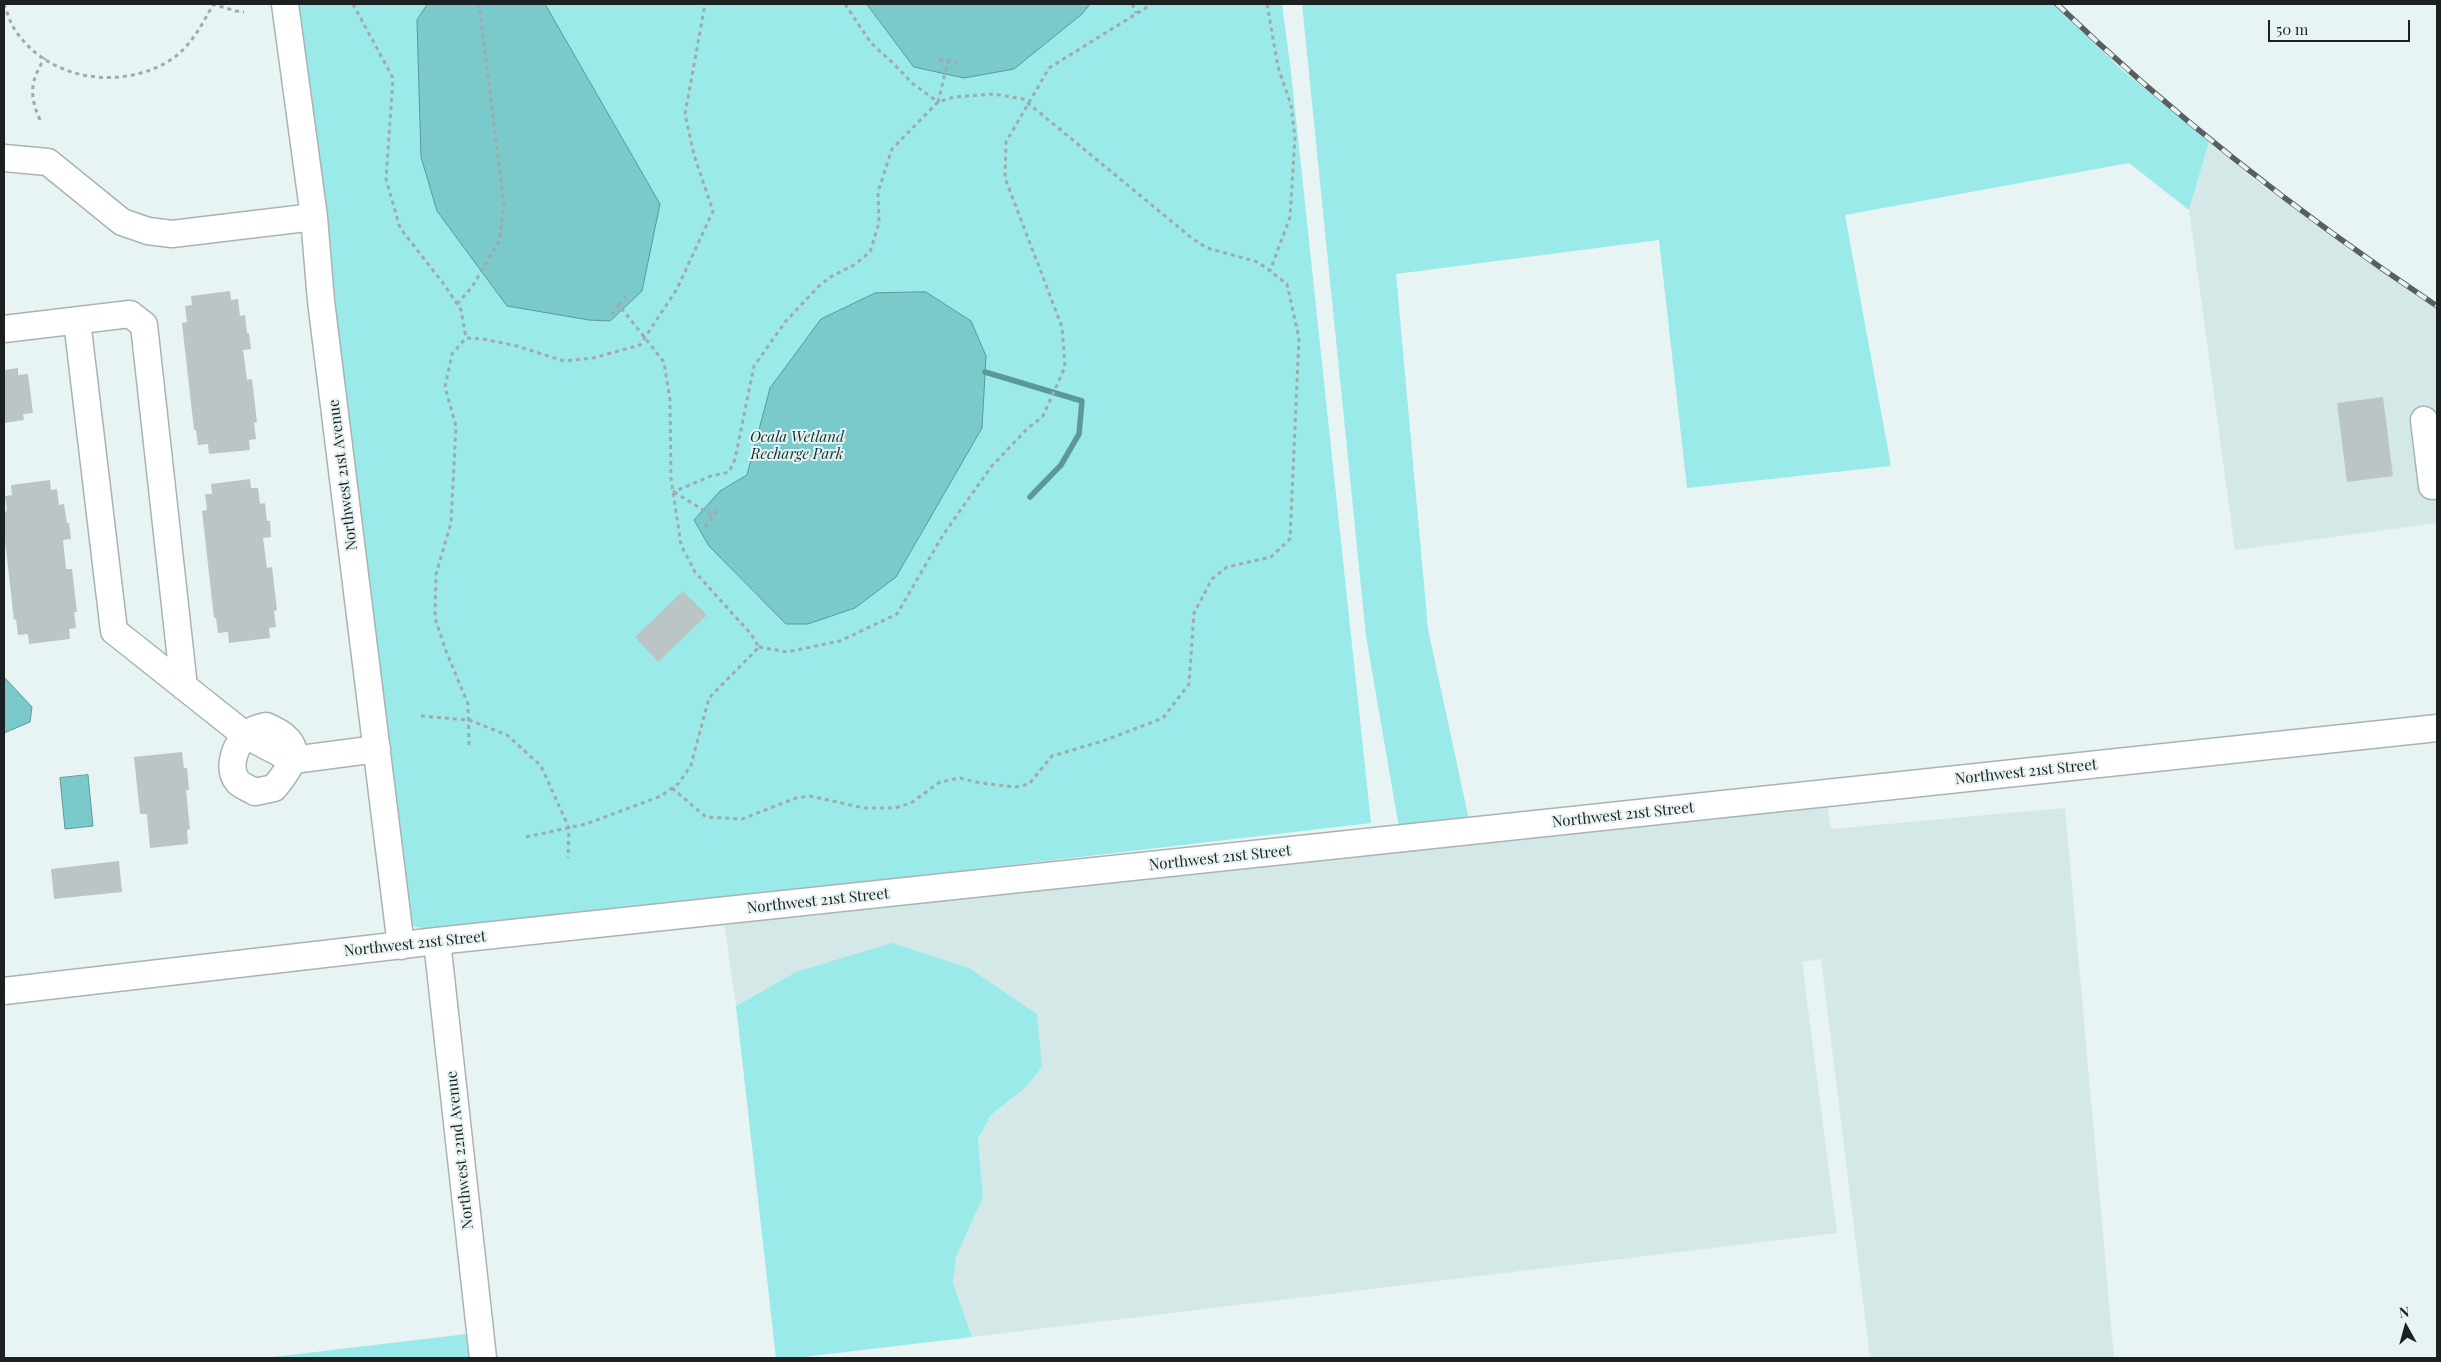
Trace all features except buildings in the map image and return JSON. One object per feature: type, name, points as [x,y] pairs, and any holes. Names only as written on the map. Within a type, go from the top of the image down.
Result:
[{"type":"street","name":"Northwest 21st Avenue","points":[[285,4],[314,217],[321,302],[401,946]]},
{"type":"street","points":[[4,158],[48,162],[122,222],[148,231],[172,234],[314,217]]},
{"type":"street","points":[[4,329],[130,314],[144,326],[184,688]]},
{"type":"street","points":[[77,321],[114,632],[245,736],[293,760],[377,749]]},
{"type":"street","points":[[2424,420],[2432,486],[2437,485]]},
{"type":"street","name":"Northwest 21st Street","points":[[4,991],[437,942],[2437,728]]},
{"type":"street","points":[[245,736],[233,757],[231,770],[239,782],[255,792],[274,788],[293,760]]},
{"type":"street","name":"Northwest 22nd Avenue","points":[[437,942],[483,1358]]},
{"type":"path","points":[[4,4],[12,25],[36,53],[66,71],[101,79],[137,75],[170,60],[196,36],[212,4],[244,12]]},
{"type":"path","points":[[354,4],[393,78],[386,180],[400,228],[444,283],[461,310],[466,338]]},
{"type":"path","points":[[457,304],[472,287],[499,240],[504,204],[479,4]]},
{"type":"path","points":[[466,338],[483,339],[517,346],[564,361],[593,358],[640,344],[646,337],[677,289],[713,211],[694,155],[685,114],[705,4]]},
{"type":"path","points":[[845,4],[871,43],[912,83],[938,102]]},
{"type":"path","points":[[1132,4],[1136,13]]},
{"type":"path","points":[[619,305],[664,362],[670,400],[673,492],[680,545],[695,572],[751,634],[759,647],[787,652],[840,641],[897,614],[943,535],[992,467],[1026,430],[1043,416],[1065,368],[1062,327],[1005,178],[1006,142],[1049,68],[1152,4]]},
{"type":"path","points":[[1267,4],[1278,67],[1290,105],[1296,137],[1290,217],[1270,271]]},
{"type":"path","points":[[40,120],[33,105],[32,90],[35,74],[45,58]]},
{"type":"path","points":[[939,59],[957,62]]},
{"type":"path","points":[[938,102],[948,61]]},
{"type":"path","points":[[672,788],[706,817],[742,819],[796,798],[810,796],[864,808],[895,808],[911,803],[940,782],[960,778],[980,783],[1016,787],[1029,784],[1052,756],[1102,741],[1164,718],[1189,684],[1194,613],[1212,579],[1226,568],[1271,557],[1290,539],[1299,338],[1287,284],[1258,262],[1208,248],[1193,239],[1023,99],[994,94],[954,97],[938,102],[892,148],[878,192],[879,223],[870,252],[854,265],[832,276],[820,286],[786,321],[754,366],[734,459],[728,472],[711,476],[673,492]]},
{"type":"path","points":[[611,315],[626,297]]},
{"type":"path","points":[[466,338],[452,354],[445,387],[456,426],[451,523],[436,574],[436,618],[446,651],[468,704],[470,745]]},
{"type":"path","points":[[673,492],[713,516]]},
{"type":"path","points":[[705,527],[719,508]]},
{"type":"path","points":[[526,837],[586,824],[661,796],[679,783],[691,765],[708,698],[759,647]]},
{"type":"path","points":[[421,716],[469,720],[507,735],[541,766],[568,828],[568,858]]},
{"type":"shaded area","points":[[428,4],[545,4],[660,204],[642,291],[610,321],[589,320],[507,306],[437,211],[421,157],[417,20]]},
{"type":"shaded area","points":[[867,4],[1090,4],[1082,14],[1014,69],[964,78],[914,67]]},
{"type":"shaded area","points":[[2209,142],[2266,189],[2437,303],[2437,523],[2235,550],[2189,210]]},
{"type":"shaded area","points":[[926,292],[971,321],[986,356],[982,428],[896,577],[855,608],[808,624],[786,624],[709,546],[694,520],[720,491],[747,475],[770,388],[821,319],[875,293]]},
{"type":"shaded area","points":[[4,677],[32,707],[30,722],[4,733]]},
{"type":"shaded area","points":[[88,775],[93,826],[65,829],[60,778]]},
{"type":"shaded area","points":[[1827,804],[1831,829],[2065,808],[2114,1358],[1870,1358],[1821,959],[1802,962],[1837,1233],[972,1337],[953,1283],[956,1257],[983,1197],[978,1139],[991,1115],[1026,1087],[796,972],[736,1006],[724,922]]},
{"type":"green space","name":"Ocala Wetland Recharge Park","points":[[299,4],[1282,4],[1291,72],[1371,823],[619,911],[427,929],[412,926],[401,904]]},
{"type":"green space","points":[[1302,4],[2054,4],[2121,69],[2209,142],[2189,210],[2129,163],[1845,215],[1891,466],[1687,488],[1659,240],[1396,274],[1428,629],[1469,820],[1399,828],[1366,636]]},
{"type":"green space","points":[[892,943],[969,968],[1037,1014],[1042,1067],[1026,1087],[991,1115],[978,1139],[983,1197],[956,1257],[953,1283],[972,1337],[795,1358],[776,1358],[736,1006],[796,972]]},
{"type":"green space","points":[[467,1334],[471,1358],[265,1358]]},
{"type":"waterway","points":[[985,372],[1082,401],[1079,434],[1061,465],[1030,497]]},
{"type":"railway","points":[[2057,4],[2101,46],[2240,164],[2337,237],[2437,306]]}]
